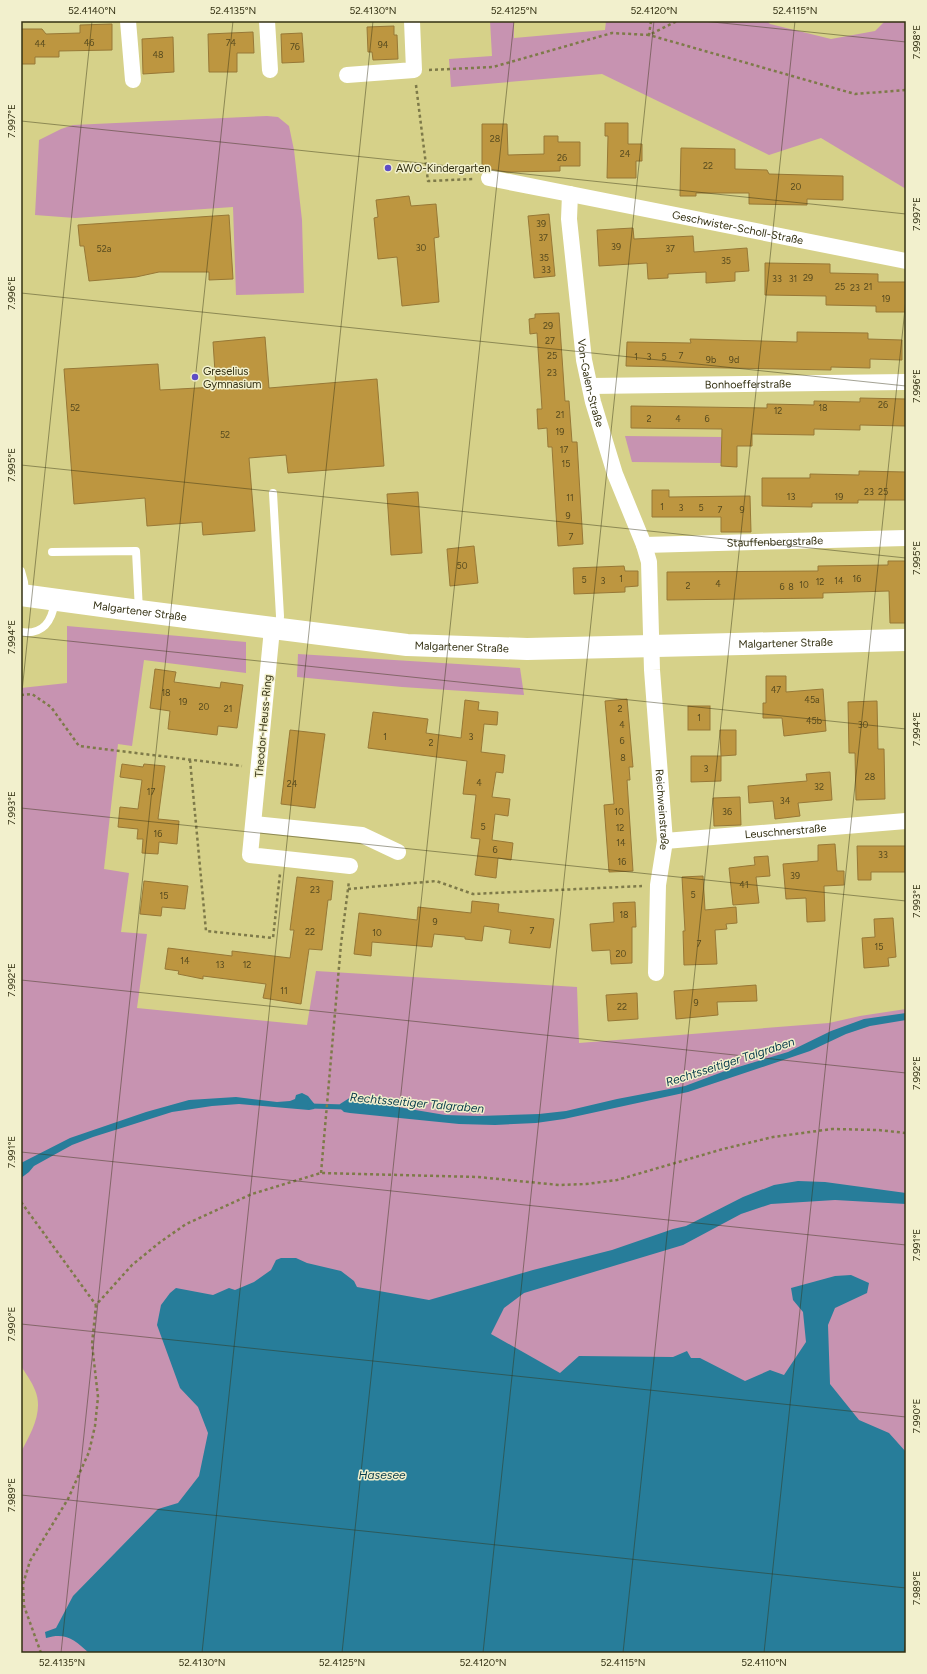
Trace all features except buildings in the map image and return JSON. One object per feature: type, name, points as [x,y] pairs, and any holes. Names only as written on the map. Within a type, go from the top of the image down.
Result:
[{"type":"street","points":[[128,21],[133,80]]},
{"type":"street","points":[[267,21],[270,70]]},
{"type":"street","points":[[347,75],[414,70],[412,21]]},
{"type":"street","points":[[489,178],[570,194]]},
{"type":"street","name":"Geschwister-Scholl-Straße","points":[[570,194],[906,261]]},
{"type":"street","name":"Von-Galen-Straße","points":[[570,194],[569,219],[584,360],[593,402],[615,474],[644,545],[649,562],[651,646]]},
{"type":"street","name":"Bonhoefferstraße","points":[[590,386],[906,382]]},
{"type":"street","name":"Stauffenbergstraße","points":[[644,545],[906,538]]},
{"type":"street","name":"Malgartener Straße","points":[[23,595],[407,645],[527,649],[906,640]]},
{"type":"street","name":"Theodor-Heuss-Ring","points":[[276,629],[250,855],[350,866]]},
{"type":"street","name":"Reichweinstraße","points":[[651,646],[665,840],[658,885],[656,972]]},
{"type":"street","name":"Leuschnerstraße","points":[[665,840],[906,821]]},
{"type":"street","points":[[254,824],[362,835],[398,852]]},
{"type":"lane","points":[[273,493],[280,616],[276,629]]},
{"type":"lane","points":[[52,552],[136,551],[139,611]]},
{"type":"lane","points":[[21,571],[24,582],[23,595]]},
{"type":"lane","points":[[21,632],[31,634],[44,628],[53,614],[56,600]]},
{"type":"path","points":[[650,21],[650,35]]},
{"type":"path","points":[[650,35],[677,21]]},
{"type":"path","points":[[489,178],[428,181],[414,70],[493,67],[612,33],[650,35],[854,94],[906,90]]},
{"type":"path","points":[[21,695],[32,694],[51,707],[79,746],[259,768]]},
{"type":"path","points":[[190,760],[206,931],[273,938],[281,858]]},
{"type":"path","points":[[321,1173],[341,944],[350,866]]},
{"type":"path","points":[[348,889],[436,880],[474,894],[658,885]]},
{"type":"path","points":[[41,1653],[22,1607],[23,1584],[30,1561],[68,1499],[89,1452],[95,1426],[98,1397],[92,1344],[96,1305],[132,1265],[186,1224],[252,1194],[321,1173],[478,1177],[559,1185],[586,1184],[617,1180],[723,1149],[773,1137],[832,1129],[878,1130],[906,1133]]},
{"type":"path","points":[[21,1202],[96,1305]]},
{"type":"shaded area","points":[[490,21],[514,21],[514,38],[605,30],[606,21],[767,21],[770,24],[831,39],[875,31],[885,21],[906,21],[906,189],[821,138],[769,155],[602,74],[451,87],[449,59],[492,56]]},
{"type":"shaded area","points":[[267,116],[278,117],[289,126],[294,150],[302,220],[304,293],[236,295],[233,207],[75,218],[35,215],[39,140],[61,129],[73,125]]},
{"type":"shaded area","points":[[625,436],[721,437],[721,463],[632,462]]},
{"type":"shaded area","points":[[67,626],[246,642],[246,673],[144,660],[132,746],[118,744],[104,869],[129,873],[121,932],[147,934],[137,1008],[307,1025],[316,971],[577,987],[579,1043],[829,1023],[860,1016],[906,1009],[906,1653],[21,1653],[21,1452],[35,1422],[38,1406],[34,1387],[21,1366],[21,688],[67,683]]},
{"type":"shaded area","points":[[298,654],[520,668],[524,695],[402,687],[297,677]]},
{"type":"water","points":[[906,1013],[906,1020],[870,1026],[846,1034],[810,1051],[688,1092],[564,1119],[536,1123],[495,1125],[459,1124],[350,1113],[344,1112],[339,1107],[340,1104],[351,1097],[368,1102],[445,1115],[478,1116],[539,1114],[566,1111],[617,1099],[685,1086],[725,1071],[788,1052],[831,1031],[864,1019]]},
{"type":"water","points":[[302,1093],[308,1096],[316,1106],[314,1109],[309,1110],[239,1104],[212,1106],[172,1112],[72,1145],[34,1166],[21,1178],[21,1163],[70,1138],[146,1112],[189,1100],[236,1097],[277,1102],[290,1101],[295,1099],[296,1095]]},
{"type":"water","name":"Hasesee","points":[[798,1181],[825,1182],[906,1193],[906,1204],[835,1200],[771,1204],[741,1214],[683,1245],[524,1293],[504,1308],[491,1334],[560,1373],[579,1356],[673,1357],[687,1351],[691,1358],[700,1358],[745,1381],[770,1370],[784,1375],[806,1342],[803,1312],[793,1300],[791,1288],[835,1276],[851,1275],[869,1283],[867,1293],[835,1308],[828,1325],[830,1384],[859,1420],[889,1433],[906,1452],[906,1653],[89,1653],[70,1638],[53,1636],[46,1638],[45,1632],[56,1628],[73,1596],[158,1509],[178,1503],[199,1476],[208,1433],[198,1407],[180,1388],[157,1325],[161,1305],[176,1288],[213,1295],[229,1288],[235,1290],[254,1282],[271,1270],[276,1260],[281,1258],[296,1258],[307,1263],[341,1271],[354,1281],[357,1287],[429,1300],[533,1270],[612,1250],[686,1226],[743,1197],[774,1185]]},
{"type":"waterway","name":"Rechtsseitiger Talgraben","points":[[310,1106],[345,1107]]},
{"type":"place","name":"AWO-Kindergarten","points":[[388,168]]},
{"type":"place","name":"Greselius Gymnasium","points":[[195,377]]}]
